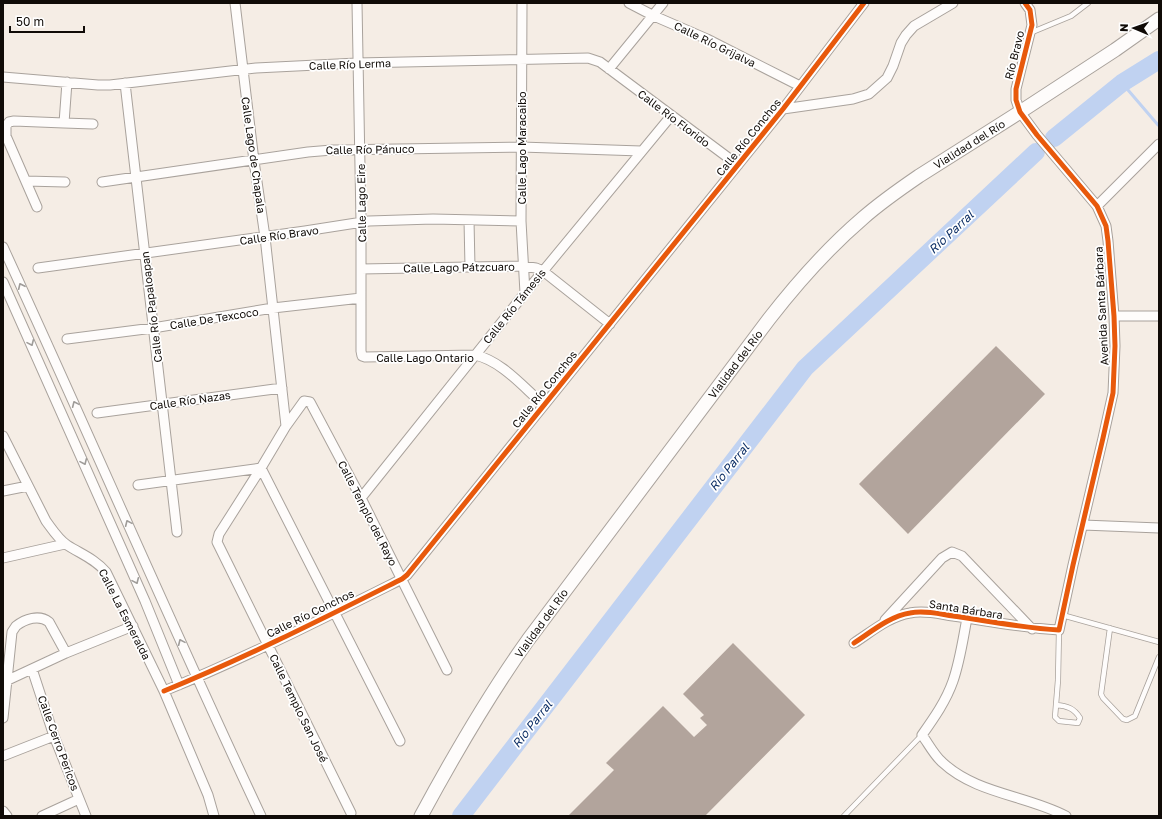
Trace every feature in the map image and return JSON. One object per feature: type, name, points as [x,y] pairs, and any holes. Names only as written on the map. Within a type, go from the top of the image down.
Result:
[{"type":"main road","name":"Vialidad del Río","points":[[421,816],[479,712],[523,646],[792,290],[836,243],[889,197],[919,176],[1115,50],[1159,19]]},
{"type":"street","name":"Calle Lago de Chapala","points":[[235,3],[242,69],[265,237],[286,426]]},
{"type":"street","name":"Calle Lago Eire","points":[[357,3],[362,356]]},
{"type":"street","name":"Calle Lago Maracaibo","points":[[522,3],[521,220],[524,293]]},
{"type":"street","name":"Calle Río Grijalva","points":[[629,3],[706,39],[800,86]]},
{"type":"street","points":[[610,69],[663,3]]},
{"type":"street","name":"Calle Río Conchos","points":[[164,691],[234,662],[268,644],[335,613],[402,579],[407,575],[783,109],[864,3]]},
{"type":"street","name":"Calle Río Conchos","points":[[783,109],[853,99],[869,94],[887,78],[894,66],[901,43],[914,26],[953,3]]},
{"type":"street","name":"Río Bravo","points":[[1020,112],[1016,100],[1016,89],[1030,33],[1032,18],[1026,3]]},
{"type":"street","name":"Calle Río Lerma","points":[[3,77],[98,85],[242,69],[357,63],[588,58],[600,62],[610,69]]},
{"type":"street","name":"Calle Río Florido","points":[[610,69],[738,165]]},
{"type":"street","points":[[64,123],[66,82]]},
{"type":"street","name":"Calle Río Papaloapan","points":[[125,83],[177,532]]},
{"type":"street","name":"Avenida Santa Bárbara","points":[[1020,112],[1097,206],[1106,226],[1114,316],[1115,353],[1113,393],[1059,630]]},
{"type":"street","name":"Calle Río Támesis","points":[[361,498],[524,293],[671,116]]},
{"type":"street","points":[[37,207],[6,136],[6,126],[9,122],[14,121],[93,124]]},
{"type":"street","points":[[1097,206],[1159,144]]},
{"type":"street","name":"Calle Río Pánuco","points":[[102,182],[308,152],[360,149],[522,147],[641,151]]},
{"type":"street","points":[[26,181],[65,182]]},
{"type":"street","name":"Calle Río Bravo","points":[[38,268],[265,237],[361,222],[386,220],[521,220]]},
{"type":"street","points":[[469,220],[470,267]]},
{"type":"street","points":[[3,247],[75,403],[196,678],[261,816]]},
{"type":"street","name":"Calle Lago Pátzcuaro","points":[[361,269],[522,266],[536,268],[543,271],[610,324]]},
{"type":"street","points":[[3,282],[145,601],[179,685]]},
{"type":"street","name":"Calle De Texcoco","points":[[66,339],[153,328],[273,308],[361,298]]},
{"type":"street","points":[[1114,316],[1159,316]]},
{"type":"street","name":"Calle Lago Ontario","points":[[362,356],[475,355],[491,360],[544,405]]},
{"type":"street","name":"Calle Río Nazas","points":[[97,413],[282,388]]},
{"type":"street","name":"Calle Templo del Rayo","points":[[286,426],[302,402],[310,402],[361,498],[448,670]]},
{"type":"street","points":[[261,468],[286,426]]},
{"type":"street","name":"Calle La Esmeralda","points":[[3,436],[46,521],[55,533],[65,544],[96,562],[106,572],[164,691],[208,795],[214,816]]},
{"type":"street","points":[[138,485],[261,468]]},
{"type":"street","points":[[261,468],[400,741]]},
{"type":"street","name":"Calle Templo San José","points":[[261,468],[217,538],[219,546],[350,813]]},
{"type":"street","points":[[3,492],[28,486]]},
{"type":"street","points":[[1083,525],[1159,528]]},
{"type":"street","points":[[3,558],[65,544]]},
{"type":"street","points":[[880,626],[942,558],[952,552],[962,556],[1032,629]]},
{"type":"street","name":"Santa Bárbara","points":[[854,643],[897,617],[909,613],[920,612],[1032,629],[1059,630]]},
{"type":"street","points":[[3,718],[12,632],[16,626],[37,617],[45,619],[49,622],[66,653]]},
{"type":"street","points":[[967,618],[960,657],[952,682],[939,711],[922,734],[940,761],[955,773],[976,784],[1046,807],[1066,816]]},
{"type":"street","points":[[8,680],[66,653],[133,626]]},
{"type":"street","name":"Calle Cerro Pericos","points":[[32,669],[54,736],[86,816]]},
{"type":"street","points":[[3,756],[54,736]]},
{"type":"street","points":[[42,816],[80,799]]},
{"type":"street","points":[[3,811],[7,816]]},
{"type":"lane","points":[[1030,33],[1071,16],[1088,3]]},
{"type":"lane","points":[[1062,615],[1159,642]]},
{"type":"lane","points":[[1110,628],[1101,694],[1123,719],[1127,720],[1135,716],[1159,657]]},
{"type":"lane","points":[[1056,705],[1068,706],[1072,708],[1080,718],[1078,723],[1057,720],[1055,717],[1058,680],[1059,630]]},
{"type":"lane","points":[[844,816],[922,734]]},
{"type":"building","points":[[996,346],[1045,394],[908,534],[859,484]]},
{"type":"building","points":[[733,643],[805,715],[705,816],[568,816],[614,770],[606,763],[663,706],[694,737],[707,725],[700,718],[704,715],[683,694]]},
{"type":"waterway","name":"Río Parral","points":[[1054,138],[1122,83],[1159,60]]},
{"type":"waterway","points":[[1122,83],[1158,125]]},
{"type":"waterway","name":"Río Parral","points":[[461,816],[805,368],[1036,152]]},
{"type":"cycle path","points":[[164,691],[284,637],[402,579],[407,575],[783,109],[864,3]]},
{"type":"cycle path","points":[[854,643],[895,617],[915,612],[1059,630],[1113,393],[1115,346],[1114,316],[1106,226],[1097,206],[1037,135],[1020,112],[1016,100],[1016,89],[1032,25],[1030,10],[1025,3]]}]
